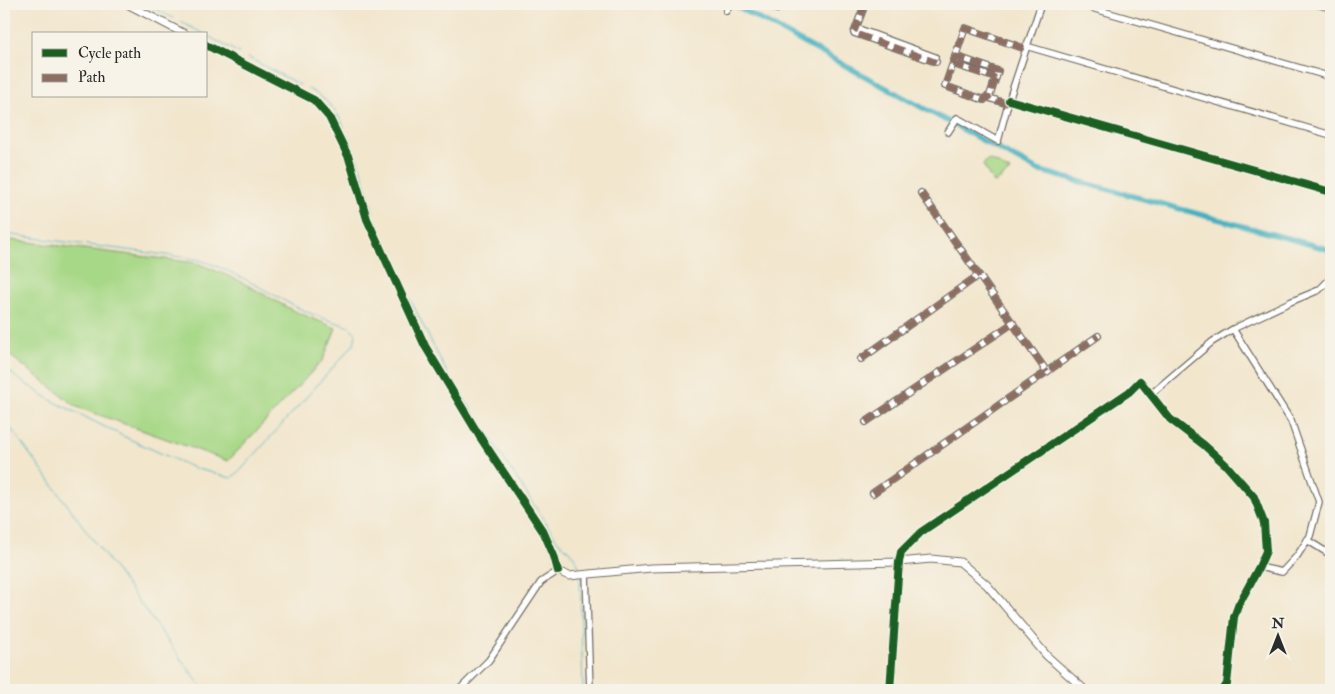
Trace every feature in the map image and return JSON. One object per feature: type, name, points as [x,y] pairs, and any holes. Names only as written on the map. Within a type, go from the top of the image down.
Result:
[{"type":"street","points":[[126,4],[181,32]]},
{"type":"street","points":[[726,11],[730,4]]},
{"type":"street","points":[[766,4],[777,9],[779,4]]},
{"type":"street","points":[[865,4],[854,33],[935,59]]},
{"type":"street","points":[[948,132],[957,118],[998,141],[1041,4]]},
{"type":"street","points":[[1078,4],[1331,77]]},
{"type":"street","points":[[1316,4],[1331,8]]},
{"type":"street","points":[[1331,135],[1026,48],[965,28],[945,86],[984,100],[986,97],[1009,102],[1331,192]]},
{"type":"street","points":[[208,45],[314,100],[329,117],[349,158],[367,219],[425,346],[480,437],[544,533],[558,571]]},
{"type":"street","points":[[955,56],[998,71],[989,98]]},
{"type":"street","points":[[953,64],[996,78]]},
{"type":"street","points":[[920,193],[1047,372]]},
{"type":"street","points":[[860,359],[979,276]]},
{"type":"street","points":[[1151,394],[1212,342],[1233,329],[1319,290],[1331,278]]},
{"type":"street","points":[[866,422],[1013,323]]},
{"type":"street","points":[[1233,329],[1291,421],[1319,502],[1310,536],[1282,572],[1260,567]]},
{"type":"street","points":[[873,493],[1098,336]]},
{"type":"street","points":[[890,690],[901,552],[921,532],[1129,392],[1140,381],[1170,419],[1204,444],[1254,496],[1264,523],[1266,551],[1260,567],[1238,606],[1234,617],[1227,684],[1223,690]]},
{"type":"street","points":[[1307,540],[1331,555]]},
{"type":"street","points":[[558,571],[569,576],[651,568],[899,562],[931,559],[960,562],[987,585],[1046,656],[1085,690]]},
{"type":"street","points":[[459,690],[489,660],[541,582],[558,571]]},
{"type":"street","points":[[582,574],[590,690]]},
{"type":"green space","points":[[987,160],[993,161],[1010,171],[995,183],[983,165]]},
{"type":"green space","points":[[4,239],[197,263],[238,280],[292,310],[336,328],[323,360],[228,461],[77,407],[4,351]]},
{"type":"waterway","points":[[146,4],[173,18]]},
{"type":"waterway","points":[[732,4],[1037,170],[1331,250]]},
{"type":"waterway","points":[[181,22],[200,32]]},
{"type":"waterway","points":[[208,36],[239,53]]},
{"type":"waterway","points":[[247,57],[300,85]]},
{"type":"waterway","points":[[308,89],[329,104],[338,115],[344,127]]},
{"type":"waterway","points":[[347,135],[363,175],[373,213]]},
{"type":"waterway","points":[[376,221],[387,251],[405,287]]},
{"type":"waterway","points":[[4,234],[196,259],[235,274],[302,310],[350,327],[356,334],[354,344],[241,470],[231,478],[194,468],[129,439],[51,400],[18,379],[4,366]]},
{"type":"waterway","points":[[408,295],[447,373]]},
{"type":"waterway","points":[[452,380],[557,540],[575,558],[580,572]]},
{"type":"waterway","points":[[4,419],[204,690]]},
{"type":"waterway","points":[[580,579],[583,690]]},
{"type":"marked path","points":[[865,4],[854,33],[936,62]]},
{"type":"marked path","points":[[1008,104],[986,97],[984,100],[945,86],[965,28],[1026,49]]},
{"type":"marked path","points":[[955,56],[998,71],[989,98]]},
{"type":"marked path","points":[[953,64],[996,78]]},
{"type":"marked path","points":[[921,193],[1047,372]]},
{"type":"marked path","points":[[861,359],[979,275]]},
{"type":"marked path","points":[[866,422],[1013,323]]},
{"type":"marked path","points":[[873,493],[1098,336]]},
{"type":"cycle path","points":[[208,46],[314,100],[329,117],[349,158],[367,219],[425,346],[480,437],[544,533],[558,571]]},
{"type":"cycle path","points":[[1009,100],[1331,192]]},
{"type":"cycle path","points":[[890,690],[901,552],[921,532],[1129,392],[1140,381],[1170,419],[1226,465],[1254,497],[1264,523],[1266,551],[1234,617],[1227,684],[1223,690]]}]
